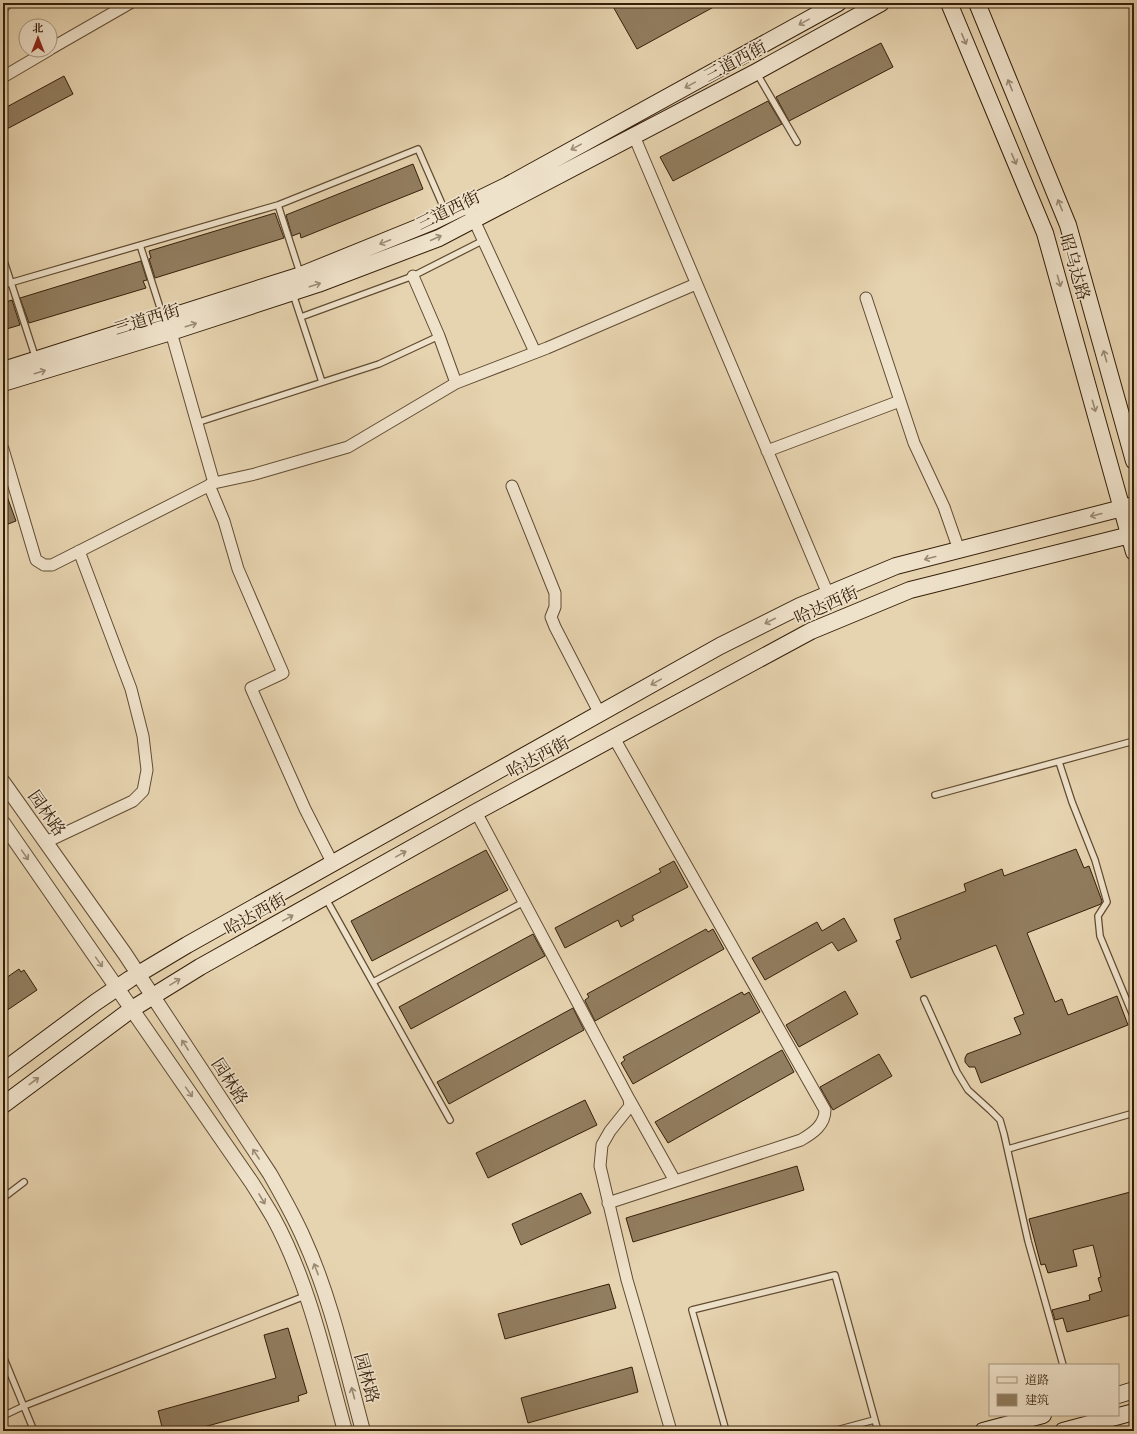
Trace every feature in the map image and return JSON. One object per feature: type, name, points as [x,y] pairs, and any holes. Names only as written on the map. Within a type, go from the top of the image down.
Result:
[{"type":"main road","points":[[3,370],[36,359],[167,325],[301,275],[447,215],[470,212],[514,181],[838,3]]},
{"type":"main road","name":"三道西街","points":[[3,383],[167,325],[292,292],[345,274],[438,238],[470,212],[634,136],[756,72],[882,3]]},
{"type":"main road","name":"昭乌达路","points":[[949,3],[1046,233],[1128,506],[1134,552]]},
{"type":"main road","name":"昭乌达路","points":[[977,3],[1068,225],[1134,461]]},
{"type":"main road","name":"哈达西街","points":[[3,1071],[138,974],[187,945],[720,646],[800,606],[896,566],[1128,506]]},
{"type":"main road","name":"哈达西街","points":[[3,1105],[132,1009],[200,967],[476,812],[811,631],[910,590],[1132,534]]},
{"type":"main road","points":[[1119,1395],[1134,1390]]},
{"type":"main road","points":[[1063,1431],[1134,1412]]},
{"type":"main road","points":[[983,1431],[1039,1416]]},
{"type":"street","points":[[3,7],[7,3]]},
{"type":"street","points":[[58,45],[130,3]]},
{"type":"street","points":[[3,77],[36,58]]},
{"type":"street","points":[[634,136],[828,594]]},
{"type":"street","points":[[470,212],[535,352]]},
{"type":"street","points":[[412,276],[439,336],[456,383]]},
{"type":"street","points":[[3,449],[36,560],[44,566],[52,565],[212,484],[255,474],[348,447],[456,383],[535,352],[696,284]]},
{"type":"street","points":[[866,298],[914,443],[944,507],[959,550]]},
{"type":"street","points":[[167,325],[196,423],[212,484],[238,569],[283,673],[251,688],[305,809],[333,864]]},
{"type":"street","points":[[767,451],[900,401]]},
{"type":"street","points":[[512,486],[555,593],[555,607],[551,617],[600,714]]},
{"type":"street","points":[[46,842],[133,801],[143,791],[147,770],[143,736],[131,689],[79,551]]},
{"type":"street","points":[[608,1203],[801,1140],[814,1133],[825,1119],[825,1110],[614,738]]},
{"type":"street","name":"园林路","points":[[3,782],[138,974],[270,1174],[291,1210],[305,1240],[334,1323],[363,1431]]},
{"type":"street","points":[[476,812],[675,1181]]},
{"type":"street","name":"园林路","points":[[3,823],[256,1189],[273,1217],[316,1325],[345,1431]]},
{"type":"street","points":[[629,1098],[630,1106],[610,1131],[602,1145],[600,1166],[627,1280],[671,1431]]},
{"type":"lane","points":[[756,72],[797,142]]},
{"type":"lane","points":[[3,285],[278,205],[418,149],[447,215]]},
{"type":"lane","points":[[278,205],[301,275]]},
{"type":"lane","points":[[301,318],[412,276],[484,240]]},
{"type":"lane","points":[[140,245],[167,325]]},
{"type":"lane","points":[[3,258],[36,359]]},
{"type":"lane","points":[[292,292],[322,382]]},
{"type":"lane","points":[[196,423],[379,364],[439,336]]},
{"type":"lane","points":[[935,795],[1134,741]]},
{"type":"lane","points":[[1059,762],[1072,802],[1095,860],[1107,902],[1098,916],[1100,936],[1134,1018]]},
{"type":"lane","points":[[325,897],[450,1120]]},
{"type":"lane","points":[[373,982],[524,902]]},
{"type":"lane","points":[[924,999],[957,1072],[968,1090],[1000,1120],[1008,1149],[1028,1242],[1063,1364]]},
{"type":"lane","points":[[1008,1149],[1134,1113]]},
{"type":"lane","points":[[3,1198],[24,1182]]},
{"type":"lane","points":[[726,1431],[692,1310],[835,1275],[878,1431]]},
{"type":"lane","points":[[3,1416],[24,1406],[305,1296]]},
{"type":"lane","points":[[3,1356],[34,1431]]},
{"type":"lane","points":[[833,1431],[874,1420]]},
{"type":"building","points":[[611,3],[721,3],[637,49]]},
{"type":"building","points":[[881,43],[893,67],[789,121],[776,97]]},
{"type":"building","points":[[64,76],[73,94],[3,131],[3,109]]},
{"type":"building","points":[[768,101],[782,124],[673,181],[660,157]]},
{"type":"building","points":[[413,164],[423,189],[301,238],[300,233],[292,236],[286,215]]},
{"type":"building","points":[[275,213],[284,238],[155,278],[149,259],[151,258],[149,251]]},
{"type":"building","points":[[141,261],[147,280],[143,281],[146,288],[29,323],[20,298]]},
{"type":"building","points":[[12,300],[20,325],[3,330],[3,303]]},
{"type":"building","points":[[3,488],[16,521],[3,526]]},
{"type":"building","points":[[1076,849],[1084,868],[1089,866],[1102,901],[1101,904],[1027,933],[1055,1002],[1062,999],[1068,1015],[1117,996],[1128,1025],[981,1083],[975,1067],[969,1067],[965,1062],[967,1054],[1021,1034],[1014,1018],[1024,1014],[996,945],[911,978],[896,941],[901,939],[894,919],[966,891],[964,884],[1002,869],[1004,876]]},
{"type":"building","points":[[486,850],[508,890],[372,961],[351,921]]},
{"type":"building","points":[[674,861],[688,887],[632,916],[634,920],[621,927],[618,920],[565,948],[555,928],[661,872],[659,869]]},
{"type":"building","points":[[844,918],[857,941],[838,951],[832,942],[765,980],[752,958],[817,922],[822,931]]},
{"type":"building","points":[[706,929],[708,932],[713,929],[724,949],[595,1021],[585,1001],[589,997],[587,994]]},
{"type":"building","points":[[533,934],[545,956],[411,1029],[399,1007]]},
{"type":"building","points":[[19,969],[21,972],[24,970],[37,990],[3,1013],[3,980]]},
{"type":"building","points":[[845,991],[858,1014],[799,1047],[786,1025]]},
{"type":"building","points":[[742,992],[744,995],[749,992],[760,1012],[633,1084],[621,1063],[625,1060],[623,1057]]},
{"type":"building","points":[[573,1008],[584,1030],[449,1104],[437,1082]]},
{"type":"building","points":[[782,1050],[794,1072],[668,1143],[655,1122]]},
{"type":"building","points":[[879,1054],[892,1076],[833,1110],[820,1087]]},
{"type":"building","points":[[585,1100],[597,1125],[488,1178],[476,1153]]},
{"type":"building","points":[[797,1166],[804,1190],[633,1242],[626,1218]]},
{"type":"building","points":[[1134,1191],[1134,1314],[1067,1332],[1063,1318],[1055,1320],[1052,1310],[1090,1300],[1089,1295],[1102,1291],[1098,1278],[1101,1277],[1093,1245],[1073,1250],[1077,1266],[1048,1273],[1045,1264],[1041,1265],[1029,1219]]},
{"type":"building","points":[[581,1193],[591,1213],[521,1245],[512,1224]]},
{"type":"building","points":[[609,1284],[616,1308],[505,1339],[498,1314]]},
{"type":"building","points":[[288,1328],[307,1393],[298,1396],[299,1401],[189,1431],[163,1431],[158,1411],[276,1378],[264,1335]]},
{"type":"building","points":[[632,1367],[638,1392],[528,1423],[521,1398]]}]
